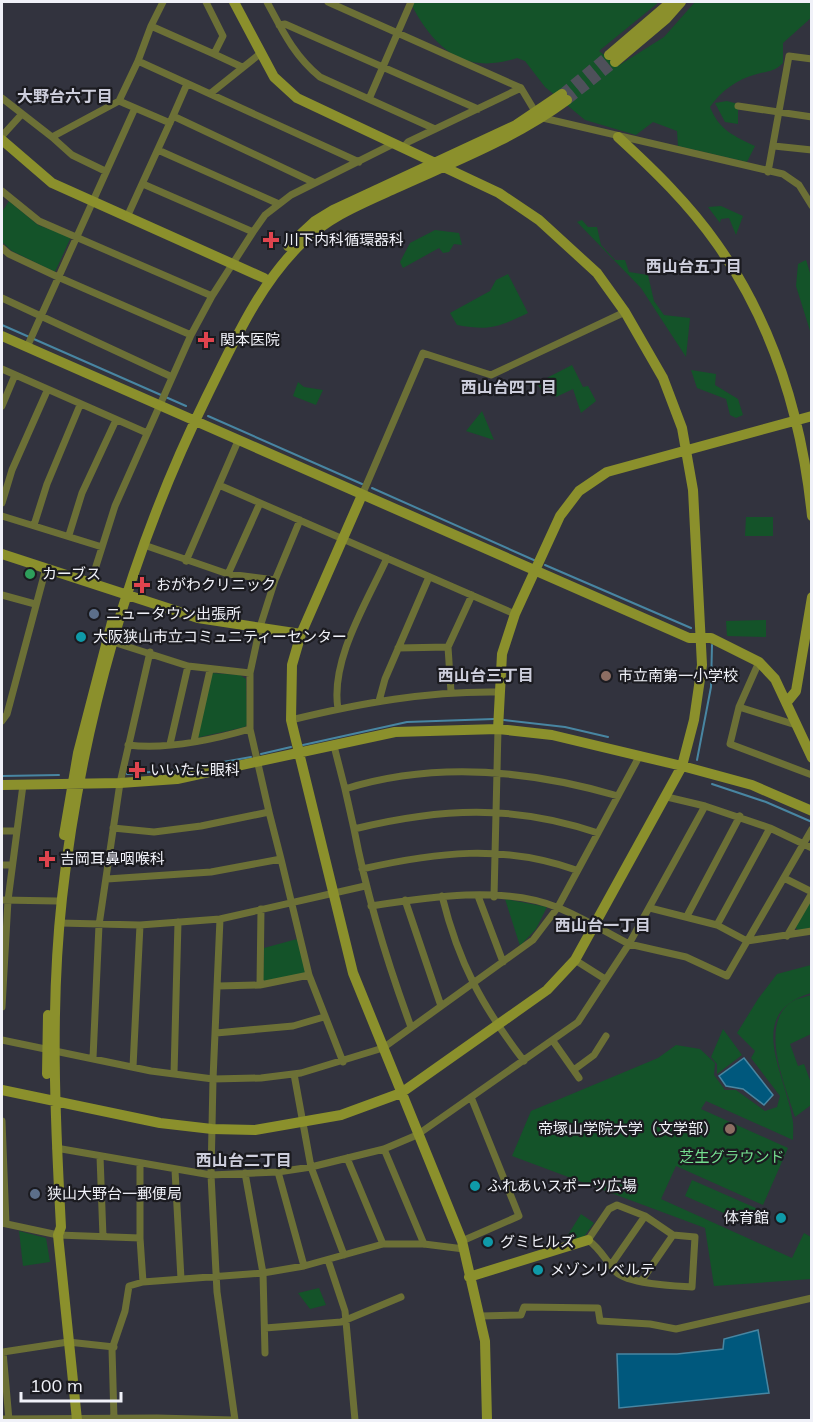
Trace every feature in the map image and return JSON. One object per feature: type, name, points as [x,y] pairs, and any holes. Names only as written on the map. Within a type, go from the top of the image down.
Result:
[{"type":"street","points":[[52,137],[119,101],[163,2]]},
{"type":"street","points":[[206,2],[223,36],[214,54]]},
{"type":"street","points":[[2,1090],[160,1123],[212,1129],[255,1130],[302,1124],[341,1115],[401,1094],[499,1027],[547,990],[575,960],[667,797],[682,765],[700,686],[701,638],[696,530],[682,428],[663,378],[625,312],[597,273],[539,220],[499,193],[440,163],[398,146],[297,98],[274,77],[234,2]]},
{"type":"street","points":[[267,2],[291,48],[320,77],[435,129]]},
{"type":"street","points":[[328,2],[521,88],[540,116],[618,137],[740,163],[791,178],[799,185],[812,206]]},
{"type":"street","points":[[369,99],[411,2]]},
{"type":"street","points":[[671,2],[612,58],[666,19],[681,2]]},
{"type":"street","points":[[279,25],[285,24],[478,109]]},
{"type":"street","points":[[151,26],[242,67]]},
{"type":"street","points":[[211,93],[261,53]]},
{"type":"street","points":[[768,172],[789,56],[812,59]]},
{"type":"street","points":[[138,60],[359,162]]},
{"type":"street","points":[[127,217],[187,84]]},
{"type":"street","points":[[90,582],[115,506],[191,335],[212,296],[265,215],[315,183],[521,88]]},
{"type":"street","points":[[51,1049],[60,923],[76,783],[125,593],[146,520],[192,420],[264,278],[281,254],[315,221],[440,163],[509,137],[564,97]]},
{"type":"street","points":[[2,98],[72,155],[105,171]]},
{"type":"street","points":[[119,101],[171,120],[315,183]]},
{"type":"street","points":[[738,106],[812,117]]},
{"type":"street","points":[[30,341],[135,108]]},
{"type":"street","points":[[21,115],[2,138],[52,183],[264,278]]},
{"type":"street","points":[[618,137],[665,182],[717,244],[753,302],[779,360],[796,420],[812,516]]},
{"type":"street","points":[[774,146],[812,150]]},
{"type":"street","points":[[158,150],[279,204]]},
{"type":"street","points":[[58,1235],[53,1229],[51,1100],[57,901],[76,783],[98,672],[125,593],[192,420],[270,280],[291,254],[337,215],[440,163]]},
{"type":"street","points":[[143,184],[253,232]]},
{"type":"street","points":[[2,191],[39,221],[212,296]]},
{"type":"street","points":[[2,248],[9,254],[58,278],[191,335]]},
{"type":"street","points":[[2,298],[40,318],[172,378]]},
{"type":"street","points":[[487,1420],[485,1341],[463,1245],[353,973],[291,720],[292,665],[301,634],[423,353],[491,375],[625,312]]},
{"type":"street","points":[[2,336],[30,341],[163,400],[192,420],[534,572],[689,638],[711,638],[759,662],[775,679],[812,758]]},
{"type":"street","points":[[2,369],[47,391],[147,433]]},
{"type":"street","points":[[2,406],[15,375]]},
{"type":"street","points":[[2,503],[12,470],[47,391]]},
{"type":"street","points":[[34,525],[47,484],[80,405]]},
{"type":"street","points":[[494,897],[498,692],[501,654],[515,615],[560,516],[579,491],[607,472],[812,416]]},
{"type":"street","points":[[69,535],[82,493],[116,420]]},
{"type":"street","points":[[186,561],[238,441]]},
{"type":"street","points":[[219,485],[515,615]]},
{"type":"street","points":[[228,574],[260,503]]},
{"type":"street","points":[[2,516],[102,547]]},
{"type":"street","points":[[300,520],[275,580],[260,627],[250,673],[250,729],[309,975],[343,1062]]},
{"type":"street","points":[[144,545],[228,574],[275,580]]},
{"type":"street","points":[[2,554],[198,618],[301,634]]},
{"type":"street","points":[[338,709],[336,678],[343,655],[387,558]]},
{"type":"street","points":[[2,721],[7,714],[46,568]]},
{"type":"street","points":[[379,701],[398,648],[429,577]]},
{"type":"street","points":[[2,595],[35,604]]},
{"type":"street","points":[[451,692],[448,647],[472,596]]},
{"type":"street","points":[[787,702],[796,691],[812,597]]},
{"type":"street","points":[[113,642],[188,666],[250,673]]},
{"type":"street","points":[[398,648],[448,647]]},
{"type":"street","points":[[93,1059],[99,925],[120,783],[150,652]]},
{"type":"street","points":[[759,662],[739,707],[730,744],[812,775]]},
{"type":"street","points":[[170,744],[188,666]]},
{"type":"street","points":[[194,741],[210,670]]},
{"type":"street","points":[[291,720],[379,701],[451,692],[498,692]]},
{"type":"street","points":[[739,707],[796,725]]},
{"type":"street","points":[[128,745],[143,747],[194,741],[250,729]]},
{"type":"street","points":[[2,785],[120,783],[177,779],[394,732],[498,729],[552,735],[682,765],[752,785],[812,811]]},
{"type":"street","points":[[333,746],[345,789],[365,886],[411,1027]]},
{"type":"street","points":[[2,1040],[133,1067],[213,1079],[261,1078],[294,1074],[343,1062],[383,1048],[533,940],[558,907],[640,755]]},
{"type":"street","points":[[345,789],[419,775],[498,772],[528,775],[618,796]]},
{"type":"street","points":[[2,1007],[5,900],[23,785]]},
{"type":"street","points":[[667,797],[740,816],[812,848]]},
{"type":"street","points":[[56,1148],[211,1175],[278,1172],[311,1167],[384,1149],[417,1135],[578,1022],[629,944],[705,806]]},
{"type":"street","points":[[354,829],[408,816],[457,811],[497,812],[578,826],[598,833]]},
{"type":"street","points":[[113,828],[154,832],[201,826],[269,812]]},
{"type":"street","points":[[687,916],[740,816]]},
{"type":"street","points":[[717,926],[770,828]]},
{"type":"street","points":[[371,906],[442,896],[515,897],[558,907],[629,944],[686,957],[727,976],[812,829]]},
{"type":"street","points":[[2,831],[17,831]]},
{"type":"street","points":[[362,869],[424,855],[495,852],[546,861],[576,870]]},
{"type":"street","points":[[107,879],[211,872],[281,858]]},
{"type":"street","points":[[2,865],[12,865]]},
{"type":"street","points":[[784,878],[812,893],[787,936]]},
{"type":"street","points":[[60,923],[140,925],[220,919],[365,886]]},
{"type":"street","points":[[442,896],[449,924],[472,984],[524,1061]]},
{"type":"street","points":[[478,896],[502,962]]},
{"type":"street","points":[[5,900],[57,901]]},
{"type":"street","points":[[405,900],[441,1006]]},
{"type":"street","points":[[650,908],[687,916],[717,926],[747,941],[812,931]]},
{"type":"street","points":[[260,985],[261,909]]},
{"type":"street","points":[[2,1419],[234,1420],[217,1292],[218,1276],[211,1175],[220,919]]},
{"type":"street","points":[[174,1074],[178,922]]},
{"type":"street","points":[[133,1067],[140,925]]},
{"type":"street","points":[[575,960],[605,979]]},
{"type":"street","points":[[218,986],[260,985],[309,975]]},
{"type":"street","points":[[216,1033],[293,1026],[324,1017]]},
{"type":"street","points":[[574,1070],[594,1055],[606,1036]]},
{"type":"street","points":[[553,1041],[579,1078]]},
{"type":"street","points":[[294,1074],[311,1167],[344,1255]]},
{"type":"street","points":[[112,1419],[114,1383],[111,1380],[114,1347],[129,1286],[143,1282],[263,1273],[304,1266],[383,1244],[463,1245],[519,1216],[471,1098]]},
{"type":"street","points":[[51,1100],[56,1148],[60,1227],[58,1235],[77,1419]]},
{"type":"street","points":[[2,1120],[4,1224],[58,1235],[140,1238]]},
{"type":"street","points":[[384,1149],[424,1244]]},
{"type":"street","points":[[100,1156],[103,1238]]},
{"type":"street","points":[[347,1158],[383,1244]]},
{"type":"street","points":[[140,1164],[140,1238],[143,1282]]},
{"type":"street","points":[[176,1170],[181,1279]]},
{"type":"street","points":[[278,1172],[304,1266]]},
{"type":"street","points":[[245,1173],[263,1273],[265,1353]]},
{"type":"street","points":[[469,1277],[588,1240],[614,1206],[645,1216],[673,1235],[695,1237],[692,1287],[618,1274],[588,1240]]},
{"type":"street","points":[[611,1265],[645,1216]]},
{"type":"street","points":[[642,1280],[673,1235]]},
{"type":"street","points":[[328,1260],[346,1320],[355,1420]]},
{"type":"street","points":[[266,1328],[346,1320],[401,1297]]},
{"type":"street","points":[[481,1316],[521,1315],[524,1307],[598,1308],[600,1321],[676,1329],[812,1298]]},
{"type":"street","points":[[9,1420],[3,1352],[68,1342],[114,1347]]},
{"type":"green space","points":[[410,2],[659,2],[599,51],[618,66],[664,37],[695,2],[811,2],[812,17],[783,43],[783,63],[780,66],[736,82],[724,91],[710,107],[723,127],[755,146],[747,162],[678,146],[677,131],[653,122],[636,135],[585,120],[545,87],[525,61],[517,58],[498,63],[481,63],[465,60],[452,54],[429,32]]},
{"type":"green space","points":[[727,101],[738,104],[738,124],[725,122],[715,103]]},
{"type":"green space","points":[[9,201],[38,225],[71,237],[55,272],[12,251],[2,242],[2,212]]},
{"type":"green space","points":[[721,206],[743,216],[736,235],[729,218],[721,219],[720,223],[708,207]]},
{"type":"green space","points":[[582,220],[588,227],[597,227],[601,245],[615,260],[625,260],[629,272],[648,275],[654,301],[664,315],[690,318],[686,357],[641,288],[577,222]]},
{"type":"green space","points":[[435,230],[459,233],[462,245],[454,244],[449,252],[443,253],[439,248],[403,268],[400,262],[410,243]]},
{"type":"green space","points":[[806,260],[811,276],[811,334],[796,286],[798,264]]},
{"type":"green space","points":[[508,274],[528,313],[509,322],[486,328],[457,325],[450,313],[490,291],[496,280]]},
{"type":"green space","points":[[572,365],[583,387],[588,386],[596,401],[581,413],[573,389],[556,397],[552,391],[544,395],[537,383]]},
{"type":"green space","points":[[691,370],[716,374],[715,385],[738,399],[743,415],[736,418],[730,415],[726,399],[697,388]]},
{"type":"green space","points":[[298,382],[304,387],[323,390],[316,405],[293,396]]},
{"type":"green space","points":[[482,411],[494,440],[466,431]]},
{"type":"green space","points":[[746,517],[773,517],[773,536],[745,536]]},
{"type":"green space","points":[[766,620],[766,637],[727,636],[726,621]]},
{"type":"green space","points":[[211,673],[240,675],[246,679],[247,724],[245,727],[196,738]]},
{"type":"green space","points":[[811,897],[811,928],[798,930],[795,927]]},
{"type":"green space","points":[[505,899],[547,907],[536,929],[520,946]]},
{"type":"green space","points":[[297,939],[306,973],[265,982],[263,979],[264,948]]},
{"type":"green space","name":"芝生グラウンド","points":[[811,965],[811,993],[791,1002],[779,1014],[774,1029],[777,1062],[793,1120],[793,1140],[706,1101],[701,1109],[788,1148],[763,1205],[676,1166],[661,1199],[792,1258],[804,1233],[811,1237],[811,1279],[714,1286],[705,1228],[512,1156],[531,1111],[658,1058],[676,1045],[700,1049],[715,1063],[714,1075],[725,1090],[736,1090],[765,1111],[777,1107],[780,1096],[751,1058],[755,1051],[737,1033],[777,974]]},
{"type":"green space","points":[[811,995],[811,1034],[790,1044],[798,1066],[804,1064],[811,1083],[811,1105],[795,1117],[781,1073],[775,1039],[782,1011],[793,1001]]},
{"type":"green space","points":[[723,1029],[742,1055],[717,1074],[717,1064],[711,1057]]},
{"type":"green space","points":[[692,1180],[758,1209],[751,1225],[685,1196]]},
{"type":"green space","points":[[581,1214],[594,1223],[583,1238],[564,1241]]},
{"type":"green space","points":[[19,1231],[46,1238],[50,1262],[23,1266]]},
{"type":"green space","points":[[319,1288],[326,1305],[310,1309],[298,1293]]},
{"type":"water","points":[[744,1058],[773,1095],[764,1105],[743,1089],[726,1086],[719,1076]]},
{"type":"water","points":[[758,1330],[769,1393],[619,1408],[617,1354],[677,1354],[723,1349],[724,1339]]},
{"type":"waterway","points":[[2,325],[186,406]]},
{"type":"waterway","points":[[208,416],[362,484]]},
{"type":"waterway","points":[[372,488],[536,561]]},
{"type":"waterway","points":[[545,565],[691,628]]},
{"type":"waterway","points":[[697,760],[711,687],[712,645]]},
{"type":"waterway","points":[[303,745],[407,722],[494,719]]},
{"type":"waterway","points":[[504,720],[565,727],[608,737]]},
{"type":"waterway","points":[[261,754],[291,747]]},
{"type":"waterway","points":[[127,774],[184,769],[251,757]]},
{"type":"waterway","points":[[2,776],[59,775]]},
{"type":"waterway","points":[[712,784],[766,802],[812,822]]},
{"type":"tunnel","points":[[562,94],[609,55]]},
{"type":"tunnel","points":[[567,100],[615,62]]},
{"type":"place","name":"川下内科循環器科","points":[[271,240]]},
{"type":"place","name":"関本医院","points":[[206,340]]},
{"type":"place","name":"カーブス","points":[[30,574]]},
{"type":"place","name":"おがわクリニック","points":[[142,585]]},
{"type":"place","name":"ニュータウン出張所","points":[[94,614]]},
{"type":"place","name":"大阪狭山市立コミュニティーセンター","points":[[81,637]]},
{"type":"place","name":"市立南第一小学校","points":[[606,676]]},
{"type":"place","name":"いいたに眼科","points":[[137,770]]},
{"type":"place","name":"吉岡耳鼻咽喉科","points":[[47,859]]},
{"type":"place","name":"帝塚山学院大学（文学部）","points":[[730,1129]]},
{"type":"place","name":"ふれあいスポーツ広場","points":[[475,1186]]},
{"type":"place","name":"狭山大野台一郵便局","points":[[35,1194]]},
{"type":"place","name":"体育館","points":[[781,1218]]},
{"type":"place","name":"グミヒルズ","points":[[488,1242]]},
{"type":"place","name":"メゾンリベルテ","points":[[538,1270]]},
{"type":"district","name":"大野台六丁目","points":[[65,96]]},
{"type":"district","name":"西山台五丁目","points":[[694,266]]},
{"type":"district","name":"西山台四丁目","points":[[509,387]]},
{"type":"district","name":"西山台三丁目","points":[[486,675]]},
{"type":"district","name":"西山台一丁目","points":[[603,925]]},
{"type":"district","name":"西山台二丁目","points":[[244,1160]]}]
